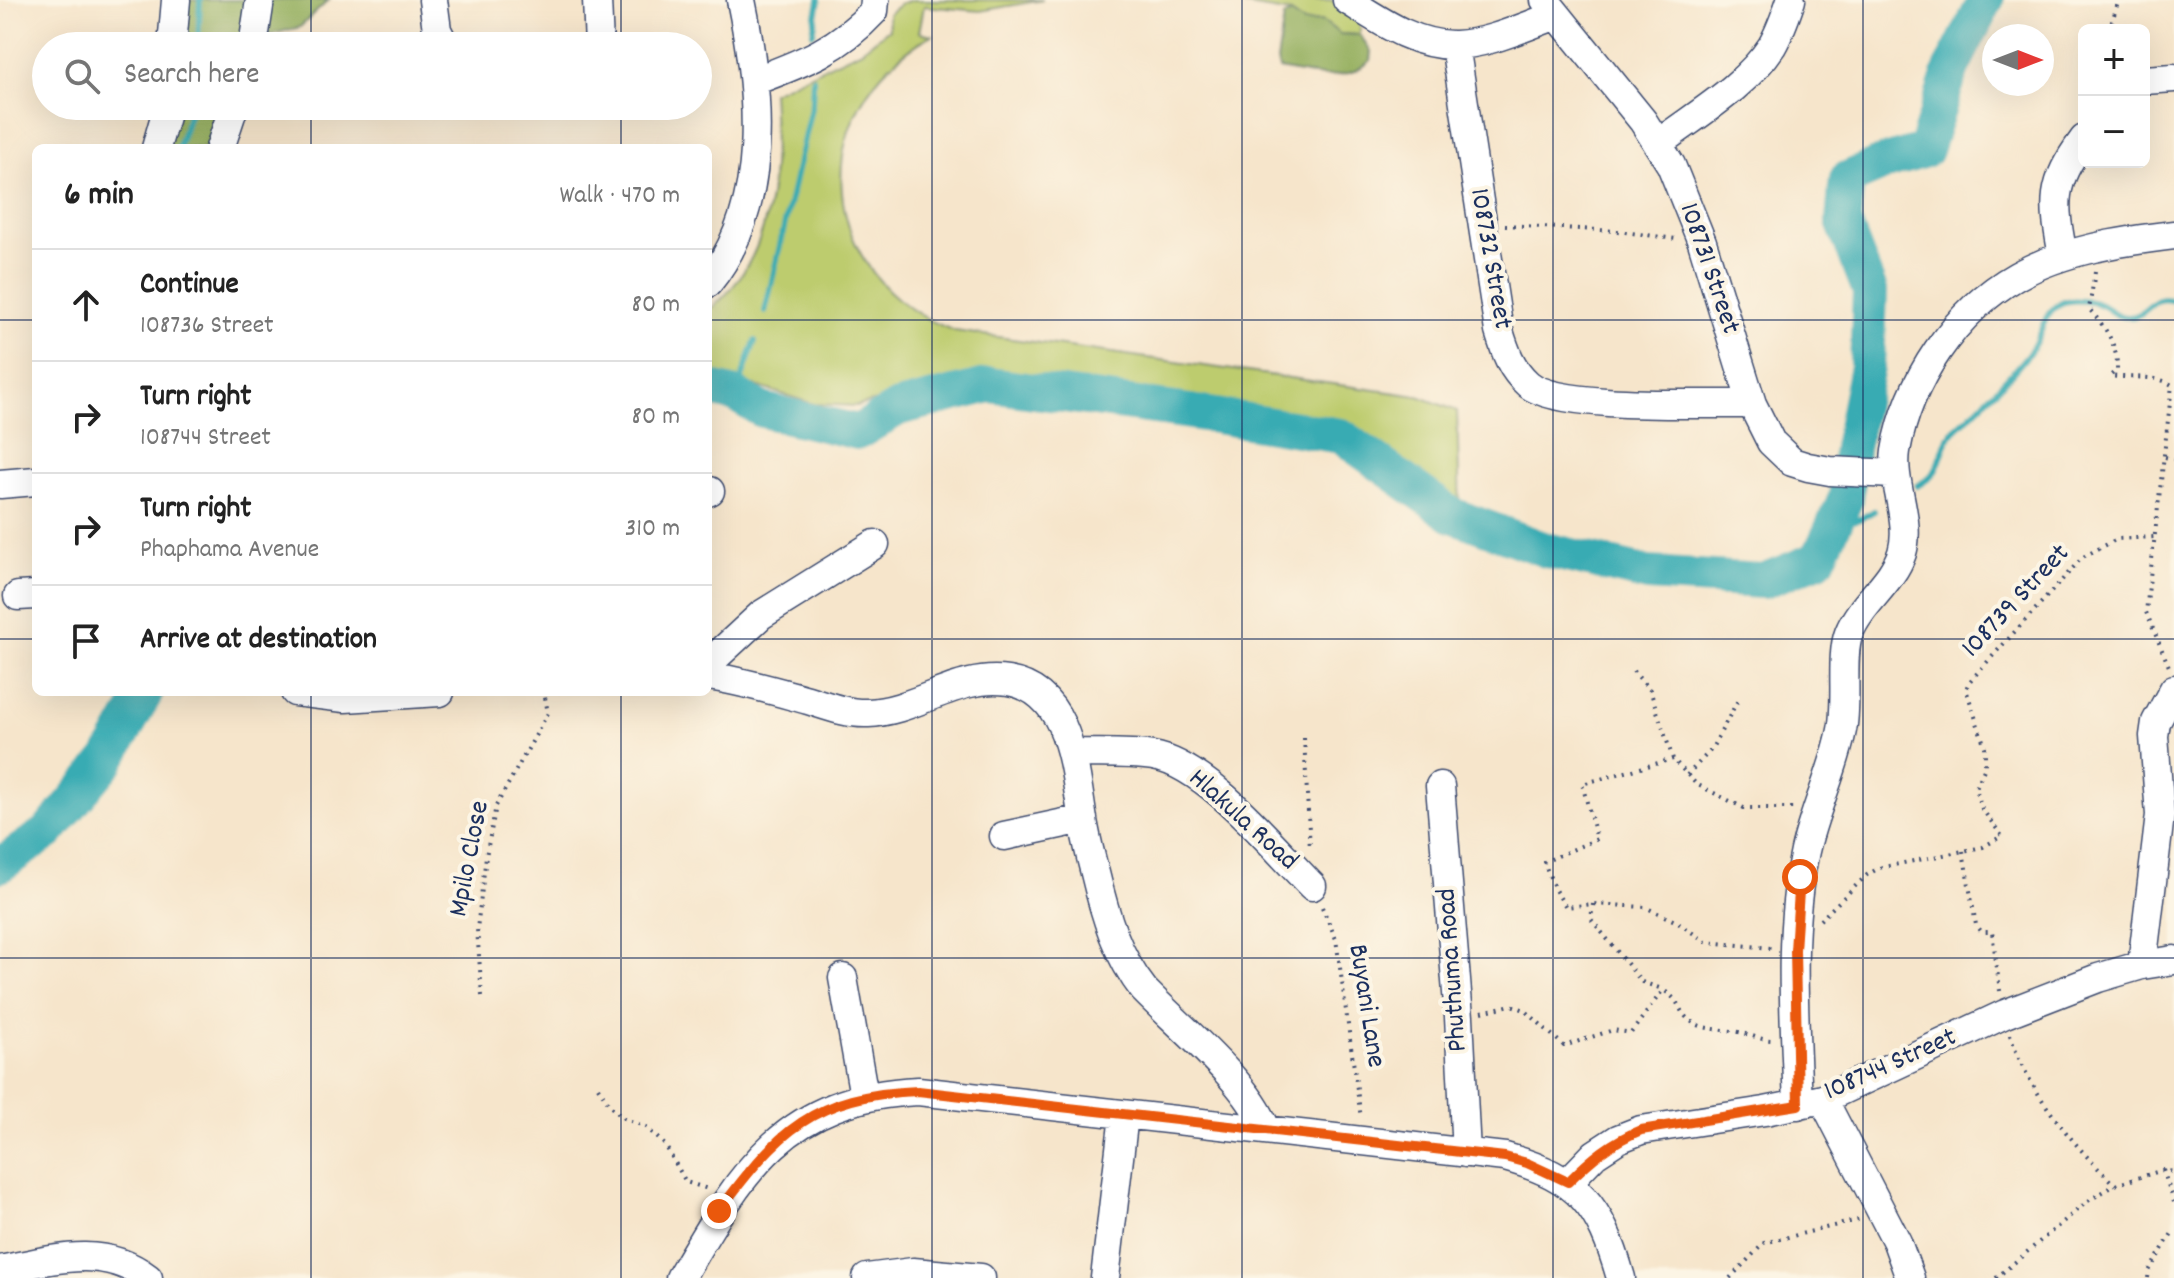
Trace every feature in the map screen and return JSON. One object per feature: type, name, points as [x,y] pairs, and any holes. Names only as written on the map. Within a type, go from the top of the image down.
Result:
[{"type":"street","points":[[173,32],[176,0]]},
{"type":"street","points":[[255,32],[260,0]]},
{"type":"street","points":[[433,0],[438,32]]},
{"type":"street","points":[[597,0],[598,32]]},
{"type":"street","points":[[712,278],[732,250],[743,223],[753,168],[754,81],[741,0]]},
{"type":"street","points":[[1347,0],[1405,33],[1428,42],[1455,45],[1495,36],[1551,7]]},
{"type":"street","points":[[1659,143],[1741,81],[1759,62],[1781,28],[1791,0]]},
{"type":"street","points":[[754,81],[824,53],[860,27],[882,4]]},
{"type":"street","name":"108731 Street","points":[[1551,7],[1659,143],[1671,165],[1702,242],[1752,404],[1771,442],[1781,454],[1800,464],[1830,471],[1894,474]]},
{"type":"street","name":"108732 Street","points":[[1455,45],[1499,331],[1508,359],[1529,385],[1557,398],[1578,400],[1752,404]]},
{"type":"street","points":[[2150,80],[2174,78]]},
{"type":"street","points":[[157,144],[164,120]]},
{"type":"street","points":[[221,144],[229,120]]},
{"type":"street","points":[[2063,256],[2056,219],[2058,186],[2062,171],[2078,148]]},
{"type":"street","points":[[1910,1278],[1883,1213],[1811,1102],[1796,1041],[1796,920],[1805,850],[1841,733],[1846,697],[1846,641],[1864,607],[1891,572],[1902,551],[1903,523],[1894,474],[1896,450],[1914,394],[1935,353],[1993,292],[2016,277],[2063,256],[2174,235]]},
{"type":"street","points":[[0,484],[32,481]]},
{"type":"street","points":[[712,660],[761,615],[875,544]]},
{"type":"street","points":[[712,677],[862,713],[899,708],[973,681],[1010,681],[1029,687],[1053,708],[1073,753],[1083,819],[1109,925],[1131,973],[1242,1089],[1266,1129]]},
{"type":"street","points":[[2142,965],[2160,815],[2154,736],[2162,709],[2174,689]]},
{"type":"street","points":[[328,696],[377,696]]},
{"type":"street","name":"Hlakula Road","points":[[1073,753],[1153,756],[1186,767],[1225,799],[1312,886]]},
{"type":"street","name":"Phuthuma Road","points":[[1440,786],[1459,1017],[1466,1153]]},
{"type":"street","points":[[1004,836],[1083,819]]},
{"type":"street","name":"108744 Street","points":[[1568,1182],[1595,1154],[1618,1139],[1641,1130],[1811,1102],[2005,1014],[2098,978],[2142,965],[2174,960]]},
{"type":"street","points":[[843,978],[864,1096]]},
{"type":"street","points":[[680,1278],[719,1211],[765,1151],[791,1129],[833,1106],[864,1096],[918,1091],[1505,1157],[1527,1163],[1568,1182],[1584,1198],[1612,1248],[1621,1278]]},
{"type":"street","points":[[1105,1278],[1124,1115]]},
{"type":"street","points":[[0,1270],[62,1257],[92,1256],[126,1264],[148,1278]]},
{"type":"street","points":[[867,1278],[913,1272],[981,1278]]},
{"type":"path","points":[[2111,24],[2119,0]]},
{"type":"path","points":[[1481,222],[1617,231],[1702,242]]},
{"type":"path","points":[[2091,290],[2089,309],[2101,322],[2118,352],[2117,370],[2110,376],[2161,378],[2172,385],[2146,612],[2174,678]]},
{"type":"path","points":[[2165,457],[2174,459]]},
{"type":"path","name":"108739 Street","points":[[1796,920],[1821,920],[1855,885],[1879,868],[1983,847],[2002,836],[1982,809],[1976,788],[1985,767],[1985,747],[1966,689],[1969,682],[2083,557],[2117,539],[2155,537]]},
{"type":"path","points":[[1633,671],[1650,690],[1673,759],[1696,784],[1744,808],[1817,808]]},
{"type":"path","name":"Mpilo Close","points":[[482,996],[477,929],[496,806],[548,713],[545,696]]},
{"type":"path","points":[[1687,775],[1711,750],[1738,700]]},
{"type":"path","name":"Buyani Lane","points":[[1304,738],[1312,886],[1336,939],[1363,1140]]},
{"type":"path","points":[[1673,759],[1582,784],[1597,839],[1544,862],[1555,890],[1566,907],[1593,904],[1645,907],[1675,921],[1706,942],[1795,950]]},
{"type":"path","points":[[1963,851],[1976,925],[1982,932],[1992,932],[2012,1039],[2031,1079],[2085,1156],[2115,1185]]},
{"type":"path","points":[[1593,904],[1591,919],[1633,972],[1642,982],[1676,998],[1687,1018],[1706,1028],[1744,1033],[1761,1040],[1796,1041]]},
{"type":"path","points":[[1459,1017],[1511,1005],[1525,1010],[1564,1046],[1613,1030],[1631,1033],[1663,990]]},
{"type":"path","points":[[598,1087],[611,1107],[623,1118],[646,1127],[665,1145],[686,1182],[711,1190],[719,1211]]},
{"type":"path","points":[[2163,1170],[2174,1202]]},
{"type":"path","points":[[1996,1278],[2088,1201],[2115,1185],[2163,1170],[2174,1172]]},
{"type":"path","points":[[1730,1278],[1764,1243],[1883,1213]]},
{"type":"path","points":[[2148,1278],[2149,1271],[2174,1230]]},
{"type":"green space","points":[[186,0],[329,0],[300,27],[281,32],[258,32],[244,28],[243,32],[183,32]]},
{"type":"green space","points":[[913,0],[1043,0],[980,11],[924,6],[919,32],[932,35],[890,66],[861,104],[845,147],[842,191],[852,234],[874,274],[908,307],[955,331],[1418,396],[1457,411],[1460,511],[1340,430],[990,375],[974,376],[857,406],[814,404],[721,375],[712,376],[712,307],[730,290],[747,266],[767,211],[774,152],[772,92],[862,50],[889,29],[888,14],[902,3]]},
{"type":"green space","points":[[1213,0],[1331,0],[1360,17],[1360,35],[1340,34],[1323,21],[1304,22],[1291,13]]},
{"type":"green space","points":[[1291,13],[1304,22],[1323,21],[1340,34],[1360,35],[1371,51],[1370,61],[1349,73],[1338,75],[1314,75],[1279,69],[1277,61],[1284,17]]},
{"type":"green space","points":[[173,120],[217,120],[209,144],[167,144]]},
{"type":"waterway","points":[[199,32],[200,0]]},
{"type":"waterway","points":[[813,33],[819,0]]},
{"type":"waterway","points":[[712,389],[736,395],[762,410],[858,432],[898,408],[990,385],[1341,436],[1452,515],[1546,550],[1648,574],[1763,581],[1818,559],[1846,498],[1851,448],[1867,367],[1870,291],[1843,221],[1847,179],[1925,150],[1952,67],[1986,0]]},
{"type":"waterway","points":[[765,312],[812,103],[813,78]]},
{"type":"waterway","points":[[179,144],[187,120]]},
{"type":"waterway","points":[[1917,486],[1936,470],[1951,434],[2004,382],[2033,347],[2055,307],[2069,301],[2088,301],[2126,317],[2140,314],[2160,300],[2174,301]]},
{"type":"waterway","points":[[736,395],[755,341]]},
{"type":"waterway","points":[[1834,525],[1860,519],[1874,511]]},
{"type":"waterway","points":[[0,865],[48,832],[108,760],[144,696]]},
{"type":"route","points":[[719,1211],[765,1151],[813,1115],[864,1096],[918,1091],[1505,1157],[1527,1163],[1568,1182],[1595,1154],[1618,1139],[1641,1130],[1798,1105],[1795,950],[1800,877]]}]
